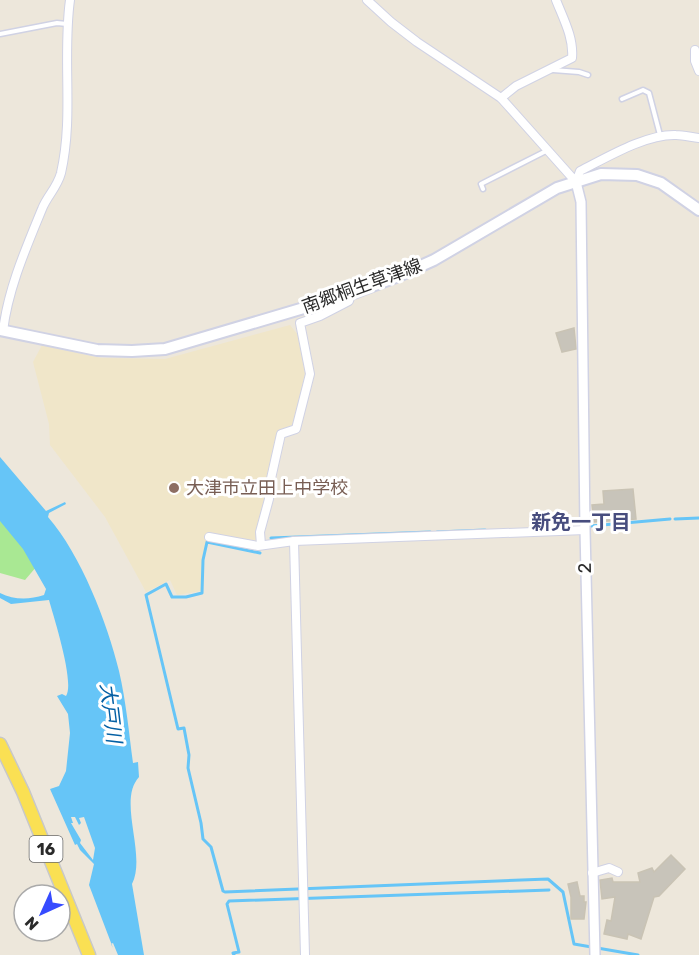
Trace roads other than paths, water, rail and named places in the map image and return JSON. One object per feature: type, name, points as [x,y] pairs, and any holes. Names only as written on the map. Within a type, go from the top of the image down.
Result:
[{"type":"main road","name":"南郷桐生草津線","points":[[1,331],[97,350],[165,349],[351,294],[396,277],[434,260],[557,188],[601,174],[637,175],[660,183],[699,210]]},
{"type":"main road","name":"16","points":[[0,744],[23,792],[89,955]]},
{"type":"street","points":[[1,331],[6,308],[42,207],[57,186],[61,174],[69,121],[67,24],[70,0]]},
{"type":"street","points":[[367,0],[417,42],[501,98],[576,182],[580,171],[622,150],[660,136],[697,136]]},
{"type":"street","points":[[501,98],[516,86],[572,58],[573,51],[569,35],[556,0]]},
{"type":"street","points":[[695,50],[695,61],[699,71]]},
{"type":"street","name":"2","points":[[576,182],[580,202],[595,955]]},
{"type":"street","points":[[261,545],[260,532],[269,499],[270,483],[281,434],[296,429],[310,374],[300,323],[320,316],[349,301],[351,294]]},
{"type":"street","points":[[209,537],[261,545],[294,541],[585,530]]},
{"type":"street","points":[[294,541],[305,955]]},
{"type":"street","points":[[592,873],[609,868],[618,872]]},
{"type":"lane","points":[[0,34],[57,23],[67,24]]},
{"type":"lane","points":[[550,69],[588,75]]},
{"type":"lane","points":[[622,99],[643,90],[649,93],[660,136]]},
{"type":"lane","points":[[483,189],[481,184],[548,149]]},
{"type":"water","name":"大戸川","points":[[0,457],[46,511],[65,502],[66,504],[49,513],[48,517],[71,550],[100,611],[119,671],[133,763],[138,762],[139,777],[133,787],[131,800],[136,858],[136,872],[132,884],[144,955],[118,955],[113,943],[111,944],[89,885],[94,864],[77,844],[75,845],[50,789],[59,786],[66,771],[70,733],[68,714],[57,696],[62,694],[66,696],[68,678],[66,665],[49,600],[11,604],[0,598],[0,593],[16,598],[33,598],[44,595],[46,589],[23,549],[0,521]],"holes":[[[71,817],[75,817],[79,825],[81,823],[79,818],[84,817],[95,848],[93,860],[80,843],[81,840],[71,823],[73,823]]]},
{"type":"waterway","points":[[675,519],[699,518]]},
{"type":"waterway","points":[[591,526],[670,519]]},
{"type":"waterway","points":[[437,532],[485,530]]},
{"type":"waterway","points":[[271,538],[430,532]]},
{"type":"waterway","points":[[260,553],[207,542],[203,560],[202,593],[186,597],[172,597],[166,584],[146,595],[178,729],[184,728],[189,755],[188,768],[203,839],[211,847],[223,891],[548,879],[563,892],[574,944],[638,955]]},
{"type":"waterway","points":[[234,955],[233,953],[239,952],[227,904],[229,901],[549,890]]},
{"type":"place","name":"大津市立田上中学校","points":[[174,488]]},
{"type":"district","name":"新免一丁目","points":[[581,522]]}]
